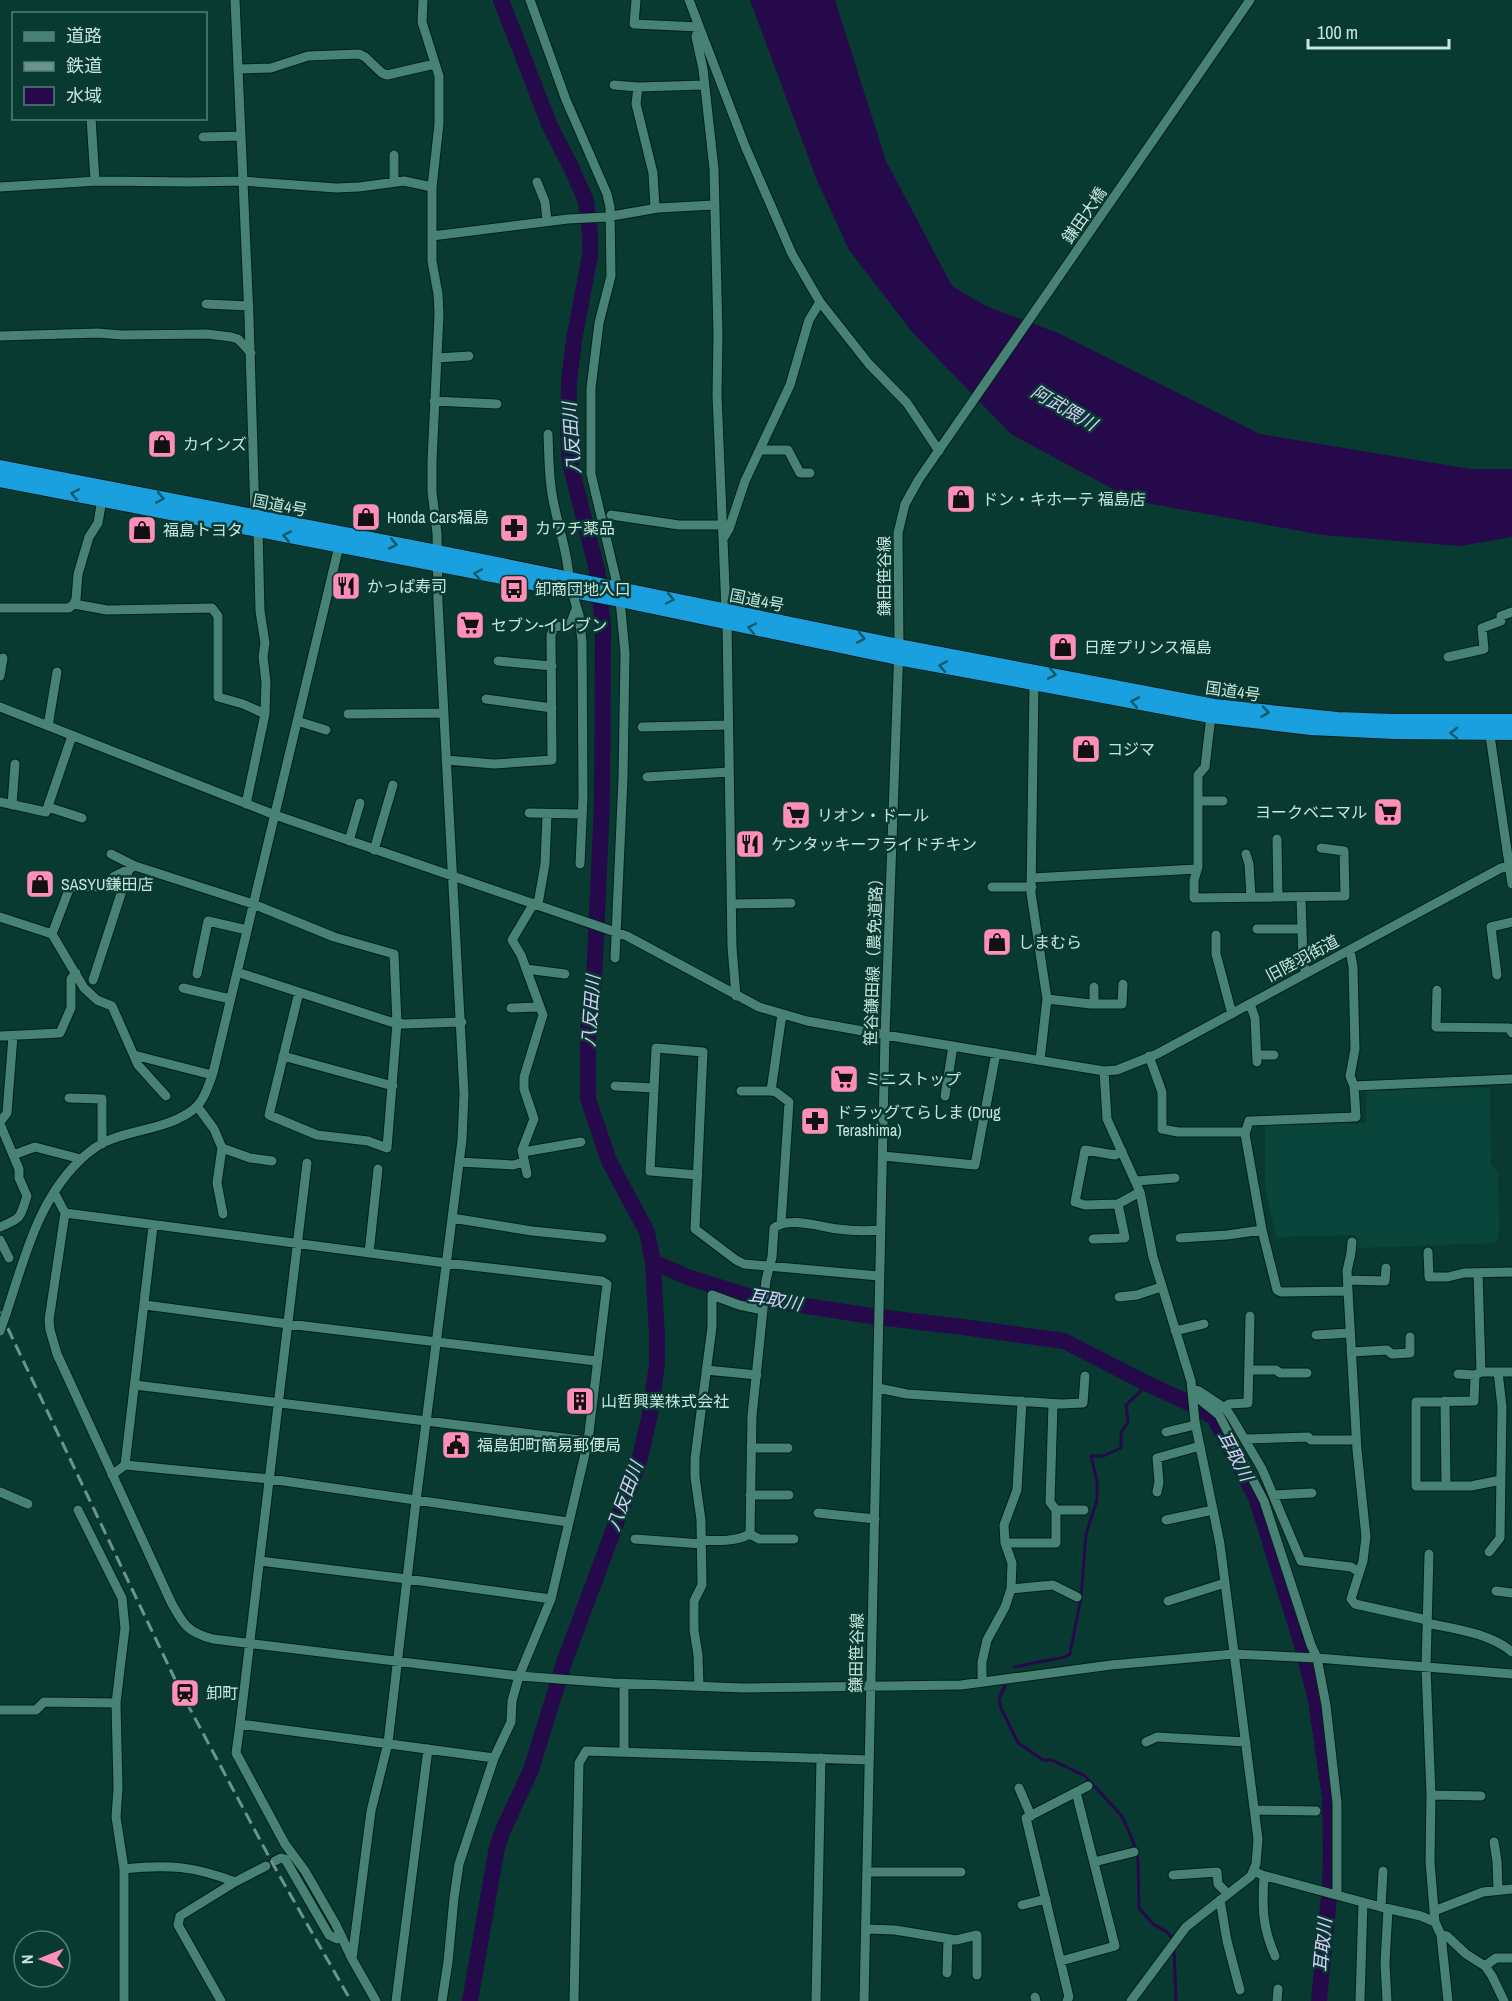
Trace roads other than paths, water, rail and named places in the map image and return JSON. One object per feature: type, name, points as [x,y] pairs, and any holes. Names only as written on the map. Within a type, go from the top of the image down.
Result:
[{"type":"highway","name":"国道4号","points":[[0,466],[256,524],[339,546],[437,559]]},
{"type":"highway","name":"国道4号","points":[[0,480],[256,524],[437,559],[898,652],[1034,684],[1211,716],[1311,728],[1395,732],[1489,728],[1512,720]]},
{"type":"highway","name":"国道4号","points":[[898,652],[1214,706],[1337,719],[1489,728],[1512,733]]},
{"type":"street","points":[[235,0],[251,353],[256,524],[266,682],[265,714],[246,804]]},
{"type":"street","points":[[352,1959],[371,1811],[388,1743],[459,1162],[464,1094],[462,1022],[432,492],[438,294],[432,261],[432,187],[439,124],[439,76],[422,22],[423,0]]},
{"type":"street","points":[[530,0],[566,100],[608,194],[611,276],[600,323],[591,388],[591,474],[616,594],[625,664],[623,778],[615,958]]},
{"type":"street","points":[[636,0],[634,24],[699,27]]},
{"type":"street","points":[[689,0],[765,194],[792,254],[820,302],[869,364],[906,403],[940,448]]},
{"type":"street","name":"鎌田大橋","points":[[940,448],[1250,0]]},
{"type":"street","points":[[699,27],[696,38],[714,169],[718,334],[717,395],[726,617],[732,947],[736,996]]},
{"type":"street","points":[[238,69],[271,68],[308,56],[359,54],[387,75],[435,64]]},
{"type":"street","points":[[614,85],[638,87],[704,85]]},
{"type":"street","points":[[638,87],[636,104],[653,173],[655,208]]},
{"type":"street","points":[[91,120],[95,181]]},
{"type":"street","points":[[204,137],[241,136]]},
{"type":"street","points":[[394,155],[394,182]]},
{"type":"street","points":[[0,187],[95,181],[242,181],[336,188],[394,182],[417,183],[432,187]]},
{"type":"street","points":[[537,182],[545,202],[547,221]]},
{"type":"street","points":[[432,236],[547,221],[608,217],[655,208],[714,205]]},
{"type":"street","points":[[723,539],[729,529],[745,481],[790,385],[809,320],[820,302]]},
{"type":"street","points":[[206,304],[249,306]]},
{"type":"street","points":[[0,336],[98,333],[207,334],[238,339],[251,353]]},
{"type":"street","points":[[437,358],[469,356]]},
{"type":"street","points":[[434,401],[497,404]]},
{"type":"street","points":[[548,434],[549,479],[573,586],[582,641],[584,797],[580,864]]},
{"type":"street","name":"鎌田笹谷線","points":[[898,652],[898,533],[905,504],[940,448]]},
{"type":"street","points":[[760,450],[788,450],[800,473],[810,473]]},
{"type":"street","points":[[0,608],[69,608],[74,604],[78,574],[89,537],[98,523],[102,499]]},
{"type":"street","points":[[611,515],[679,525],[722,525]]},
{"type":"street","points":[[0,1331],[39,1218],[54,1192],[81,1159],[111,1139],[174,1120],[197,1106],[212,1075],[339,546]]},
{"type":"street","points":[[74,604],[106,610],[212,608],[218,616],[218,697],[243,704],[265,714]]},
{"type":"street","points":[[446,760],[494,764],[552,760],[551,635],[554,627],[570,625],[576,609]]},
{"type":"street","points":[[1449,657],[1484,649],[1482,628],[1501,621],[1501,616],[1512,612]]},
{"type":"street","name":"笹谷鎌田線（農免道路）","points":[[879,1306],[885,1035],[898,652]]},
{"type":"street","points":[[0,676],[3,658]]},
{"type":"street","points":[[498,661],[552,666]]},
{"type":"street","points":[[48,726],[57,672]]},
{"type":"street","points":[[1034,684],[1032,882],[1037,943],[1047,999],[1040,1060]]},
{"type":"street","points":[[486,699],[552,708]]},
{"type":"street","points":[[0,708],[275,815],[615,931],[759,1007],[807,1021],[1104,1071],[1107,1119],[1140,1192],[1161,1287],[1191,1381],[1195,1424],[1220,1544],[1255,1810],[1258,1852],[1251,1876],[1186,1927],[1131,2001]]},
{"type":"street","points":[[348,714],[444,714]]},
{"type":"street","points":[[1211,716],[1205,767],[1198,776],[1197,869],[1194,880],[1194,898],[1345,896],[1344,851],[1322,848]]},
{"type":"street","points":[[297,721],[326,730]]},
{"type":"street","points":[[642,727],[728,725]]},
{"type":"street","points":[[1489,728],[1512,884]]},
{"type":"street","points":[[0,802],[46,812],[72,736]]},
{"type":"street","points":[[12,805],[15,764]]},
{"type":"street","points":[[647,777],[729,772]]},
{"type":"street","points":[[374,850],[393,785]]},
{"type":"street","points":[[1198,801],[1223,801]]},
{"type":"street","points":[[349,841],[360,802]]},
{"type":"street","points":[[48,807],[82,818]]},
{"type":"street","points":[[529,813],[582,814]]},
{"type":"street","points":[[527,1174],[524,1142],[534,1119],[524,1089],[524,1077],[543,1016],[526,969],[512,940],[536,903],[545,864],[547,814]]},
{"type":"street","points":[[1277,839],[1278,897]]},
{"type":"street","points":[[111,854],[132,868],[253,904],[334,936],[394,954],[397,1023],[387,1148],[369,1141],[317,1135],[269,1115],[299,992]]},
{"type":"street","points":[[1246,854],[1250,864],[1251,897]]},
{"type":"street","name":"旧陸羽街道","points":[[1104,1071],[1117,1070],[1149,1056],[1232,1014],[1501,868],[1511,866]]},
{"type":"street","points":[[52,934],[70,887],[100,887],[115,876],[132,868]]},
{"type":"street","points":[[93,980],[132,868]]},
{"type":"street","points":[[992,887],[1197,869]]},
{"type":"street","points":[[1301,897],[1303,962],[1306,973]]},
{"type":"street","points":[[731,904],[791,903]]},
{"type":"street","points":[[0,916],[52,934],[84,988],[97,1000],[112,1006],[144,1073],[166,1096]]},
{"type":"street","points":[[197,975],[208,921],[247,930]]},
{"type":"street","points":[[1497,975],[1491,927],[1512,922]]},
{"type":"street","points":[[1257,929],[1302,929]]},
{"type":"street","points":[[1216,935],[1216,954],[1232,1014]]},
{"type":"street","points":[[1348,1291],[1281,1292],[1277,1290],[1262,1230],[1245,1132],[1249,1121],[1356,1118],[1354,1086],[1350,1076],[1355,1049],[1353,967],[1350,950]]},
{"type":"street","points":[[526,969],[565,974]]},
{"type":"street","points":[[237,972],[397,1023],[462,1022]]},
{"type":"street","points":[[0,1036],[60,1033],[71,1008],[71,979],[76,974]]},
{"type":"street","points":[[1047,999],[1122,1005],[1123,984]]},
{"type":"street","points":[[1094,987],[1094,1004]]},
{"type":"street","points":[[183,988],[230,999]]},
{"type":"street","points":[[1437,990],[1436,1027],[1509,1028],[1512,1033]]},
{"type":"street","points":[[1250,1004],[1255,1018],[1257,1059],[1274,1055]]},
{"type":"street","points":[[511,1008],[540,1007]]},
{"type":"street","points":[[771,1091],[782,1014]]},
{"type":"street","points":[[0,1227],[18,1220],[27,1196],[19,1178],[19,1169],[0,1123],[7,1113],[13,1036]]},
{"type":"street","points":[[945,1096],[953,1046]]},
{"type":"street","points":[[698,1175],[650,1171],[656,1048],[703,1052],[698,1175],[695,1229],[744,1264],[879,1276]]},
{"type":"street","points":[[883,1156],[975,1165],[996,1053]]},
{"type":"street","points":[[134,1055],[212,1075]]},
{"type":"street","points":[[283,1056],[393,1086]]},
{"type":"street","points":[[1149,1056],[1162,1092],[1162,1129],[1178,1132],[1245,1132]]},
{"type":"street","points":[[1354,1086],[1512,1079]]},
{"type":"street","points":[[615,1086],[654,1088]]},
{"type":"street","points":[[741,1091],[776,1092],[789,1102],[781,1224]]},
{"type":"street","points":[[69,1098],[102,1099],[102,1144]]},
{"type":"street","points":[[197,1106],[214,1129],[222,1148],[217,1184],[223,1214]]},
{"type":"street","points":[[459,1162],[513,1165],[524,1157],[581,1142]]},
{"type":"street","points":[[13,1155],[35,1147],[81,1159]]},
{"type":"street","points":[[222,1148],[250,1158],[272,1161]]},
{"type":"street","points":[[1122,1151],[1115,1155],[1085,1150],[1076,1202],[1085,1205],[1118,1204],[1140,1192]]},
{"type":"street","points":[[307,1163],[236,1753],[285,1844],[305,1870],[376,2001]]},
{"type":"street","points":[[369,1253],[378,1169]]},
{"type":"street","points":[[1136,1181],[1174,1178]]},
{"type":"street","points":[[54,1192],[65,1213],[50,1310],[50,1330],[57,1354],[152,1564],[184,1626],[198,1635],[519,1676],[624,1684],[743,1688],[961,1685],[1111,1665],[1234,1654],[1316,1658],[1512,1674]]},
{"type":"street","points":[[1094,1239],[1125,1238],[1118,1204]]},
{"type":"street","points":[[65,1213],[153,1226],[602,1281],[607,1284],[588,1441],[551,1599],[519,1676],[512,1701],[511,1722],[494,1758],[459,1864],[442,2001]]},
{"type":"street","points":[[452,1218],[532,1231],[602,1238]]},
{"type":"street","points":[[750,1534],[751,1448],[763,1308],[774,1228],[781,1224],[810,1223],[838,1229],[881,1230]]},
{"type":"street","points":[[125,1465],[153,1226]]},
{"type":"street","points":[[1180,1238],[1262,1230]]},
{"type":"street","points":[[0,1240],[9,1258]]},
{"type":"street","points":[[1352,1242],[1348,1280],[1350,1334],[1356,1440],[1366,1537],[1363,1561],[1351,1599],[1355,1604],[1463,1630],[1510,1647]]},
{"type":"street","points":[[1428,1252],[1429,1277],[1512,1272]]},
{"type":"street","points":[[1348,1280],[1385,1281],[1386,1268]]},
{"type":"street","points":[[1478,1273],[1478,1373],[1474,1401],[1416,1402],[1416,1486],[1471,1486],[1501,1480]]},
{"type":"street","points":[[1119,1297],[1137,1295],[1161,1287]]},
{"type":"street","points":[[699,1686],[693,1607],[702,1585],[701,1520],[694,1477],[711,1327],[712,1295],[739,1305],[763,1308]]},
{"type":"street","points":[[145,1305],[596,1361]]},
{"type":"street","name":"鎌田笹谷線","points":[[864,2001],[879,1306]]},
{"type":"street","points":[[1224,1408],[1229,1404],[1248,1403],[1250,1316]]},
{"type":"street","points":[[1175,1331],[1204,1324]]},
{"type":"street","points":[[1316,1335],[1350,1334]]},
{"type":"street","points":[[1351,1352],[1387,1350],[1392,1354],[1410,1353],[1410,1337]]},
{"type":"street","points":[[706,1370],[757,1375]]},
{"type":"street","points":[[1249,1370],[1307,1373]]},
{"type":"street","points":[[1489,1552],[1500,1538],[1502,1407],[1498,1372]]},
{"type":"street","points":[[1458,1374],[1512,1372]]},
{"type":"street","points":[[878,1388],[907,1394],[1053,1404],[1083,1402],[1085,1376]]},
{"type":"street","points":[[135,1384],[588,1441]]},
{"type":"street","points":[[1193,1395],[1199,1391],[1224,1408],[1245,1439],[1262,1469],[1301,1561],[1351,1567],[1359,1572]]},
{"type":"street","points":[[1193,1395],[1219,1415],[1264,1501],[1316,1658],[1326,1704],[1337,1803],[1335,1894]]},
{"type":"street","points":[[982,1681],[982,1662],[987,1640],[1005,1607],[1011,1590],[1012,1563],[1005,1543],[1004,1526],[1017,1490],[1022,1401]]},
{"type":"street","points":[[1445,1401],[1446,1486]]},
{"type":"street","points":[[1005,1543],[1056,1543],[1056,1510],[1050,1503],[1053,1404]]},
{"type":"street","points":[[1166,1432],[1195,1424]]},
{"type":"street","points":[[1245,1439],[1308,1437],[1311,1440],[1356,1440]]},
{"type":"street","points":[[1157,1492],[1159,1482],[1157,1458],[1200,1446]]},
{"type":"street","points":[[751,1448],[788,1448]]},
{"type":"street","points":[[112,1475],[125,1465],[270,1479],[568,1522]]},
{"type":"street","points":[[0,1492],[28,1504]]},
{"type":"street","points":[[1273,1495],[1312,1493]]},
{"type":"street","points":[[750,1495],[789,1495]]},
{"type":"street","points":[[78,1510],[122,1598],[124,1628],[116,1703],[118,1788],[116,1817],[124,1869],[124,2001]]},
{"type":"street","points":[[1056,1510],[1084,1510]]},
{"type":"street","points":[[1166,1520],[1213,1510]]},
{"type":"street","points":[[818,1513],[874,1519]]},
{"type":"street","points":[[634,1539],[726,1541],[750,1534]]},
{"type":"street","points":[[750,1534],[759,1539],[794,1539]]},
{"type":"street","points":[[1429,1554],[1426,1667],[1431,1795],[1430,1862],[1435,1917],[1441,1935],[1448,2001]]},
{"type":"street","points":[[260,1561],[407,1578],[551,1599]]},
{"type":"street","points":[[1168,1601],[1225,1583]]},
{"type":"street","points":[[1011,1590],[1053,1585],[1077,1597]]},
{"type":"street","points":[[1496,1591],[1512,1593]]},
{"type":"street","points":[[624,1684],[624,1752]]},
{"type":"street","points":[[0,1710],[36,1710],[44,1701],[116,1703]]},
{"type":"street","points":[[240,1724],[494,1758]]},
{"type":"street","points":[[1146,1742],[1156,1737],[1246,1742]]},
{"type":"street","points":[[396,2001],[428,1749]]},
{"type":"street","points":[[574,2001],[579,1763],[586,1751],[869,1760]]},
{"type":"street","points":[[816,2001],[821,1758]]},
{"type":"street","points":[[1067,2001],[1069,1997],[1061,1961],[1026,1818],[1088,1786]]},
{"type":"street","points":[[1019,1788],[1031,1816]]},
{"type":"street","points":[[1061,1961],[1115,1946],[1076,1792]]},
{"type":"street","points":[[1431,1795],[1481,1796]]},
{"type":"street","points":[[1255,1810],[1316,1811]]},
{"type":"street","points":[[1494,1842],[1498,1890]]},
{"type":"street","points":[[1094,1862],[1134,1852]]},
{"type":"street","points":[[221,2001],[178,1925],[180,1916],[270,1863],[280,1858],[285,1859],[329,1935],[337,1939],[342,1937]]},
{"type":"street","points":[[124,1869],[183,1866],[235,1882]]},
{"type":"street","points":[[1254,1871],[1264,1876],[1384,1908],[1435,1917],[1483,1892],[1512,1889]]},
{"type":"street","points":[[1383,1871],[1387,2001]]},
{"type":"street","points":[[867,1872],[961,1872]]},
{"type":"street","points":[[1173,1875],[1217,1872],[1218,1884],[1224,1897],[1227,1941],[1240,1990]]},
{"type":"street","points":[[1264,1876],[1262,1909],[1267,1937],[1275,1956]]},
{"type":"street","points":[[1022,1905],[1046,1899]]},
{"type":"street","points":[[1360,2001],[1363,1902]]},
{"type":"street","points":[[866,1929],[895,1930],[956,1940],[977,1935],[977,1974]]},
{"type":"street","points":[[1441,1935],[1447,1936],[1466,1954],[1485,1966],[1504,2001]]},
{"type":"street","points":[[947,1973],[948,1939]]},
{"type":"street","points":[[1485,1966],[1496,1958],[1512,1958]]},
{"type":"street","points":[[1277,2001],[1278,1989]]},
{"type":"water","name":"阿武隈川","points":[[750,0],[835,0],[886,161],[952,286],[986,306],[1058,333],[1260,434],[1471,469],[1512,469],[1512,537],[1460,546],[1323,535],[1135,501],[1011,434],[913,333],[849,250],[816,178]]},
{"type":"waterway","name":"八反田川","points":[[470,2001],[497,1847],[531,1770],[565,1660],[639,1462],[650,1414],[657,1364],[653,1262],[647,1232],[609,1161],[588,1099],[588,1014],[594,981],[602,803],[603,625],[597,570],[570,463],[568,427],[569,382],[574,340],[590,255],[590,233],[586,201],[550,126],[501,0]]},
{"type":"waterway","name":"耳取川","points":[[653,1262],[690,1278],[754,1298],[1064,1341],[1214,1417],[1256,1497],[1302,1645],[1316,1700],[1330,1798],[1331,1852],[1319,2001]]},
{"type":"waterway","points":[[1014,1667],[1070,1654],[1081,1597],[1086,1534],[1097,1500],[1097,1481],[1091,1456],[1103,1456],[1121,1448],[1121,1432],[1128,1422],[1126,1405],[1148,1384]]},
{"type":"waterway","points":[[1005,1686],[999,1699],[1001,1708],[1018,1743],[1043,1760],[1052,1760],[1085,1776],[1122,1816],[1138,1859],[1139,1908],[1154,1925],[1166,1931],[1173,1939]]},
{"type":"waterway","points":[[1174,1949],[1176,2001]]},
{"type":"railway","points":[[0,1312],[182,1694],[274,1866],[351,2001]]},
{"type":"place","name":"カインズ","points":[[162,444]]},
{"type":"place","name":"ドン・キホーテ 福島店","points":[[961,499]]},
{"type":"place","name":"Honda Cars福島","points":[[366,517]]},
{"type":"place","name":"カワチ薬品","points":[[514,528]]},
{"type":"place","name":"福島トヨタ","points":[[142,530]]},
{"type":"place","name":"かっぱ寿司","points":[[346,586]]},
{"type":"place","name":"卸商団地入口","points":[[514,589]]},
{"type":"place","name":"セブン-イレブン","points":[[470,625]]},
{"type":"place","name":"日産プリンス福島","points":[[1063,647]]},
{"type":"place","name":"コジマ","points":[[1086,749]]},
{"type":"place","name":"ヨークベニマル","points":[[1388,812]]},
{"type":"place","name":"リオン・ドール","points":[[796,815]]},
{"type":"place","name":"ケンタッキーフライドチキン","points":[[750,844]]},
{"type":"place","name":"SASYU鎌田店","points":[[40,884]]},
{"type":"place","name":"しまむら","points":[[997,942]]},
{"type":"place","name":"ミニストップ","points":[[844,1079]]},
{"type":"place","name":"ドラッグてらしま (Drug Terashima)","points":[[815,1121]]},
{"type":"place","name":"山哲興業株式会社","points":[[580,1401]]},
{"type":"place","name":"福島卸町簡易郵便局","points":[[456,1445]]},
{"type":"place","name":"卸町","points":[[185,1693]]}]
